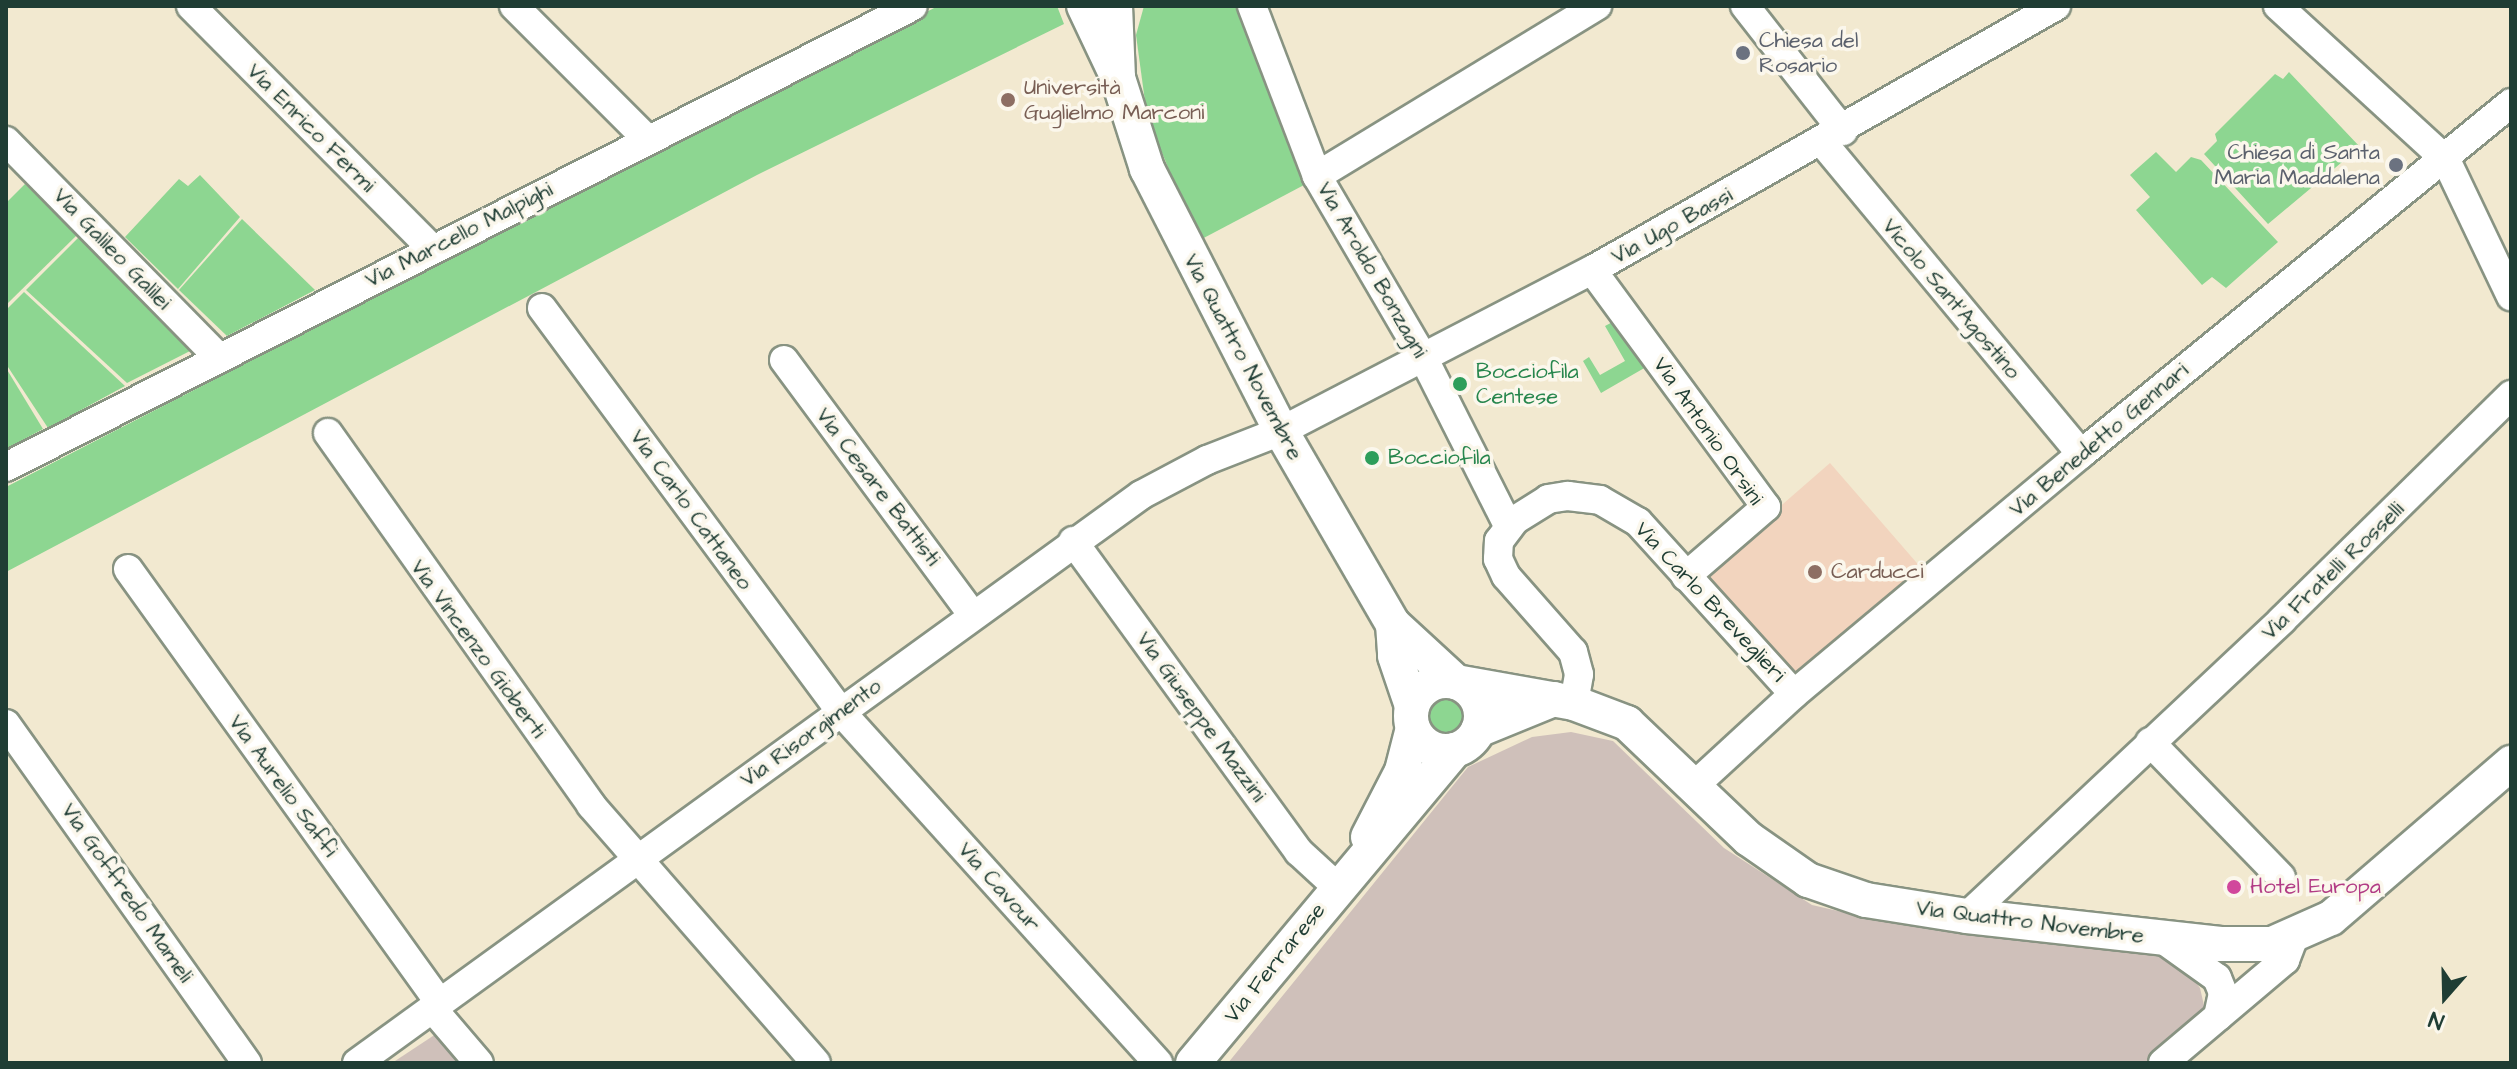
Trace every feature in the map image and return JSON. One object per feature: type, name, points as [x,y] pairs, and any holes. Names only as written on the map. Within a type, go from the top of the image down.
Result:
[{"type":"main road","points":[[1086,6],[1103,6]]},
{"type":"main road","name":"Via Quattro Novembre","points":[[1086,6],[1118,78],[1130,128],[1152,180],[1281,431],[1393,624],[1478,702],[1466,740]]},
{"type":"main road","name":"Via Quattro Novembre","points":[[1115,6],[1118,78]]},
{"type":"main road","name":"Via Quattro Novembre","points":[[1393,624],[1395,656],[1412,717]]},
{"type":"main road","name":"Via Quattro Novembre","points":[[1412,717],[1425,688],[1456,682],[1564,701],[1627,723],[1749,839],[1808,880],[1866,900],[1967,916],[2240,945],[2293,939],[2331,918],[2511,763]]},
{"type":"main road","points":[[1412,717],[1426,745],[1466,740],[1564,701]]},
{"type":"main road","name":"Via Ferrarese","points":[[1346,875],[1402,771],[1412,717]]},
{"type":"main road","name":"Via Ferrarese","points":[[1193,1063],[1346,875],[1390,831],[1466,740]]},
{"type":"street","name":"Via Enrico Fermi","points":[[191,6],[432,249]]},
{"type":"street","points":[[514,6],[647,139]]},
{"type":"street","name":"Via Marcello Malpighi","points":[[6,467],[913,6]]},
{"type":"street","name":"Via Aroldo Bonzagni","points":[[1252,6],[1317,176],[1424,359],[1509,527]]},
{"type":"street","points":[[1317,176],[1597,6]]},
{"type":"street","name":"Vicolo Sant'Agostino","points":[[1745,6],[1833,137],[2081,454]]},
{"type":"street","name":"Via Ugo Bassi","points":[[1281,431],[1592,270],[1833,137],[2056,6]]},
{"type":"street","points":[[2278,6],[2446,160],[2511,296]]},
{"type":"street","name":"Via Benedetto Gennari","points":[[1695,785],[1794,694],[2081,454],[2338,242],[2446,160],[2511,103]]},
{"type":"street","name":"Via Galileo Galilei","points":[[6,141],[218,357]]},
{"type":"street","name":"Via Antonio Orsini","points":[[1592,270],[1766,507],[1686,576]]},
{"type":"street","name":"Via Carlo Cattaneo","points":[[542,308],[841,712]]},
{"type":"street","name":"Via Cesare Battisti","points":[[784,360],[972,614]]},
{"type":"street","name":"Via Fratelli Rosselli","points":[[1967,916],[2511,395]]},
{"type":"street","name":"Via Risorgimento","points":[[357,1063],[1073,541],[1162,482],[1281,431]]},
{"type":"street","name":"Via Vincenzo Gioberti","points":[[328,433],[464,629],[634,860],[816,1063]]},
{"type":"street","name":"Via Carlo Breveglieri","points":[[1509,527],[1548,499],[1590,497],[1638,522],[1794,694]]},
{"type":"street","points":[[1509,527],[1499,541],[1501,568],[1568,643],[1579,674],[1564,701]]},
{"type":"street","name":"Via Giuseppe Mazzini","points":[[1073,541],[1299,852],[1346,875]]},
{"type":"street","name":"Via Aurelio Saffi","points":[[128,569],[479,1063]]},
{"type":"street","name":"Via Cavour","points":[[841,712],[1158,1063]]},
{"type":"street","name":"Via Goffredo Mameli","points":[[6,724],[247,1063]]},
{"type":"street","points":[[2150,742],[2281,877]]},
{"type":"street","points":[[2156,937],[2203,963],[2217,978],[2223,993],[2218,1016]]},
{"type":"street","points":[[2163,1063],[2285,960],[2293,939]]},
{"type":"shaded area","name":"Carducci","points":[[1830,463],[1923,570],[1798,679],[1705,572]]},
{"type":"shaded area","points":[[1571,732],[1613,741],[1724,848],[1812,905],[1873,919],[2146,951],[2185,968],[2200,988],[2206,1014],[2146,1063],[1228,1063],[1468,767],[1532,737]]},
{"type":"shaded area","points":[[442,1030],[470,1063],[392,1063]]},
{"type":"green space","points":[[938,6],[1057,6],[1064,24],[757,175],[6,572],[6,487]]},
{"type":"green space","points":[[1144,6],[1237,6],[1304,185],[1198,241],[1147,116],[1136,35]]},
{"type":"green space","points":[[2289,72],[2360,147],[2268,224],[2204,154],[2217,141],[2215,134],[2275,74],[2283,79]]},
{"type":"green space","points":[[2156,152],[2176,172],[2191,157],[2201,160],[2278,242],[2226,288],[2212,277],[2202,285],[2136,210],[2150,197],[2130,175]]},
{"type":"green space","points":[[200,175],[240,217],[178,289],[125,237],[179,179],[188,186]]},
{"type":"green space","points":[[25,184],[77,235],[6,305],[6,203]]},
{"type":"green space","points":[[242,219],[315,290],[227,336],[179,290]]},
{"type":"green space","points":[[79,237],[190,351],[127,383],[26,290]]},
{"type":"green space","points":[[24,292],[125,386],[48,428],[6,364],[6,310]]},
{"type":"green space","points":[[1622,317],[1653,363],[1601,393],[1583,361],[1589,357],[1600,375],[1625,361],[1605,326]]},
{"type":"green space","points":[[6,368],[43,429],[6,449]]},
{"type":"green space","points":[[1444,694],[1459,700],[1465,715],[1459,730],[1444,736],[1429,730],[1423,715],[1429,700]]},
{"type":"place","name":"Chiesa del Rosario","points":[[1743,53]]},
{"type":"place","name":"Università Guglielmo Marconi","points":[[1008,100]]},
{"type":"place","name":"Chiesa di Santa Maria Maddalena","points":[[2396,165]]},
{"type":"place","name":"Bocciofila Centese","points":[[1460,384]]},
{"type":"place","name":"Bocciofila","points":[[1372,458]]},
{"type":"place","name":"Carducci","points":[[1815,572]]},
{"type":"place","name":"Hotel Europa","points":[[2234,887]]}]
